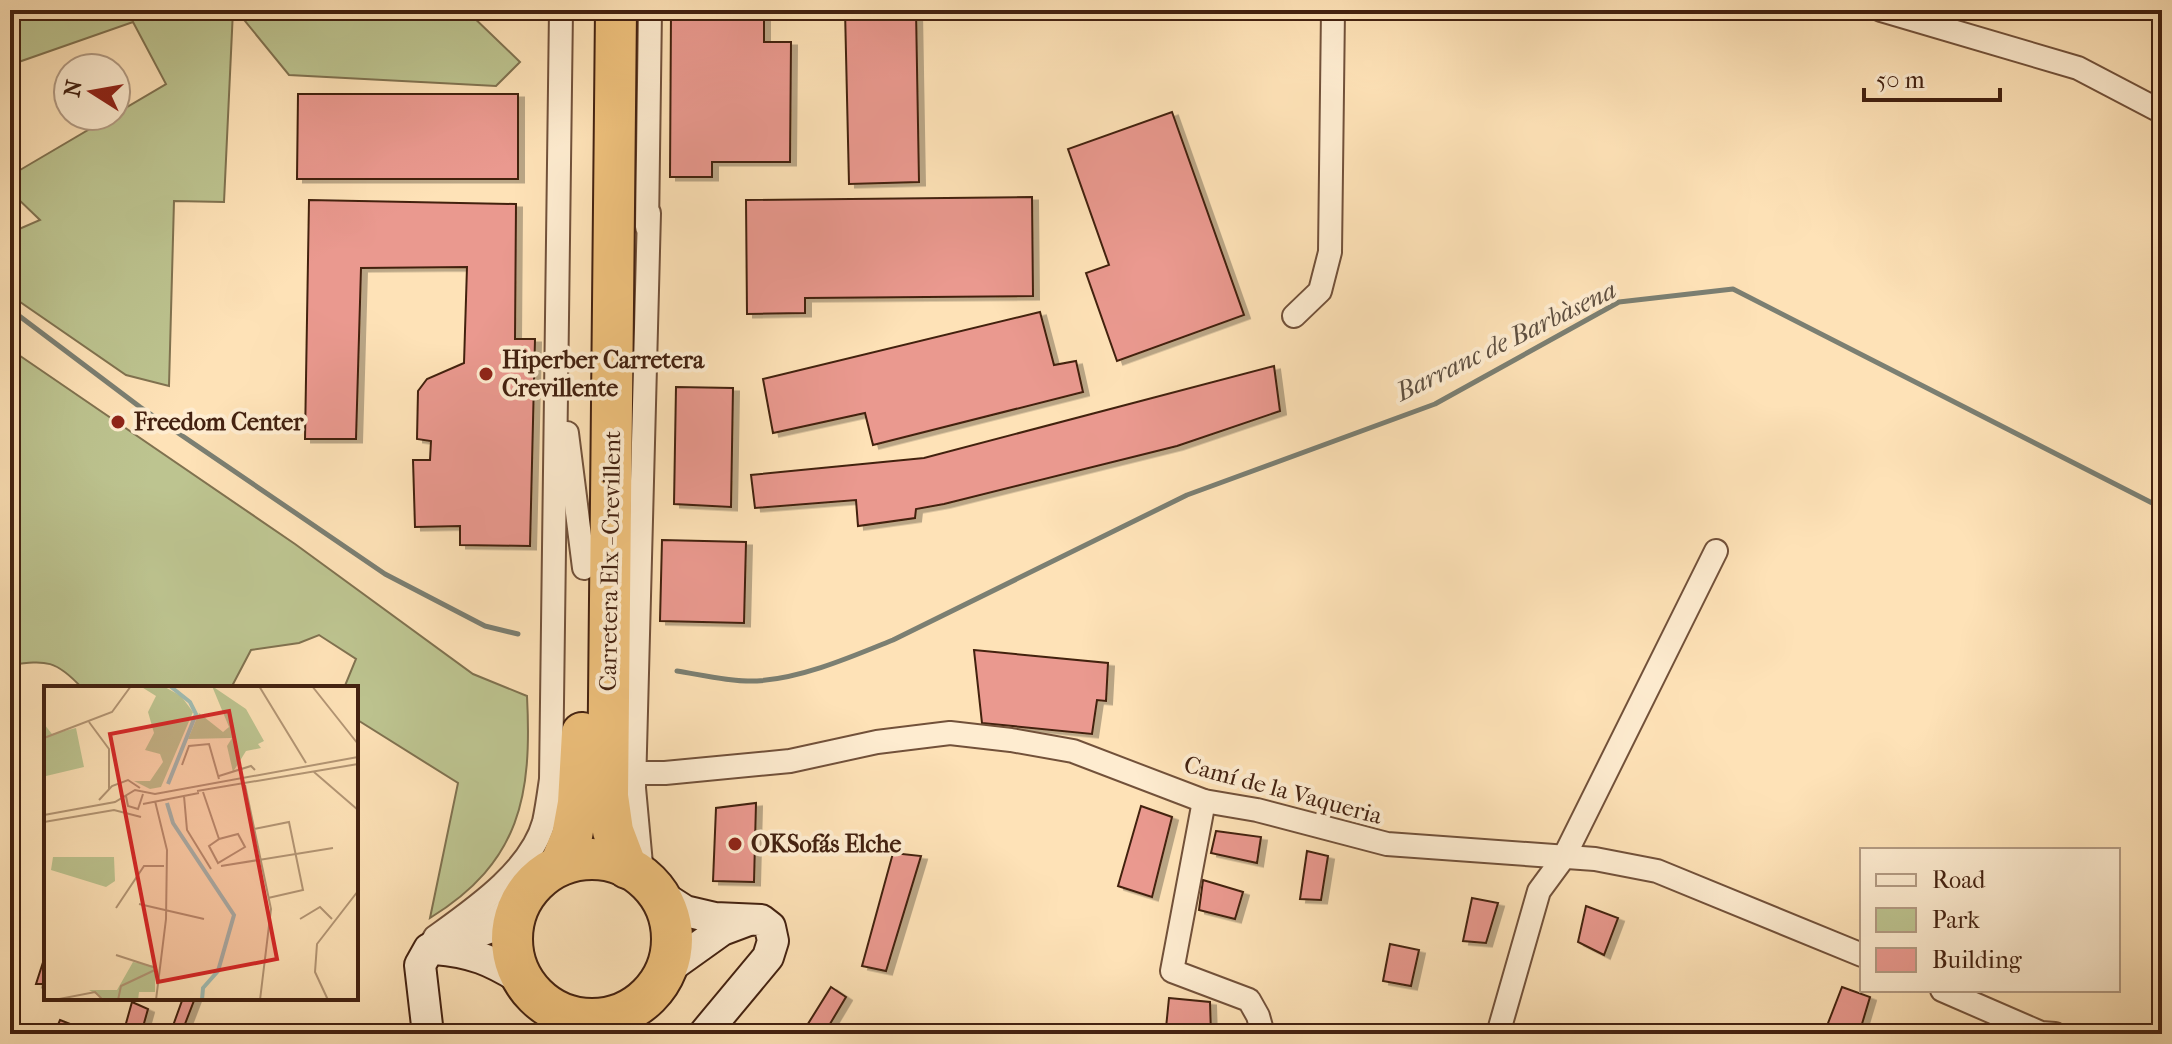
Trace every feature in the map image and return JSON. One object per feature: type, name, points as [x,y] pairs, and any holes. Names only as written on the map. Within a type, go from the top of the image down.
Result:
[{"type":"highway","name":"Carretera Elx - Crevillent","points":[[560,865],[572,836],[581,763],[591,10]]},
{"type":"highway","name":"Carretera Elx - Crevillent","points":[[616,10],[608,796],[613,831],[643,879]]},
{"type":"highway","points":[[585,859],[615,862],[643,879],[673,931],[671,958],[663,978],[622,1023],[617,1016],[592,1020],[567,1016],[556,1021],[523,980],[514,959],[513,926],[520,904],[537,881],[560,865],[585,859]]},
{"type":"street","points":[[428,1034],[420,965],[435,937],[479,905],[529,852],[543,824],[551,779],[561,10]]},
{"type":"street","points":[[650,10],[649,213],[635,773],[643,879],[685,911],[715,918],[761,920],[770,927],[773,941],[768,957],[704,1034]]},
{"type":"street","points":[[1294,316],[1320,291],[1330,252],[1333,10]]},
{"type":"street","points":[[1881,10],[2078,68],[2162,112]]},
{"type":"street","points":[[611,466],[649,213]]},
{"type":"street","points":[[557,349],[584,568]]},
{"type":"street","points":[[1498,1034],[1539,891],[1564,857],[1716,551]]},
{"type":"street","name":"Camí de la Vaqueria","points":[[635,773],[790,761],[877,742],[950,733],[1011,740],[1073,751],[1204,801],[1257,810],[1387,844],[1595,859],[1657,871],[1860,954]]},
{"type":"street","points":[[1204,801],[1172,971],[1249,1000],[1263,1034]]},
{"type":"street","points":[[429,949],[491,927],[520,904]]},
{"type":"street","points":[[666,970],[722,930],[751,919]]},
{"type":"street","points":[[429,949],[464,952],[493,962],[523,980]]},
{"type":"street","points":[[1947,992],[2041,1033],[2052,1034]]},
{"type":"green space","points":[[10,10],[233,10],[224,202],[174,201],[169,386],[126,375],[10,295],[10,233],[40,220],[16,197],[20,170],[85,132],[132,132],[132,104],[166,84],[133,22],[10,65]]},
{"type":"green space","points":[[236,10],[466,10],[520,62],[496,86],[289,75]]},
{"type":"green space","points":[[10,349],[295,544],[473,674],[527,696],[527,765],[522,795],[502,849],[484,874],[430,918],[458,783],[358,720],[358,686],[345,686],[356,659],[319,635],[299,643],[251,650],[232,686],[80,686],[65,672],[50,664],[10,665]]},
{"type":"building","points":[[845,10],[916,10],[919,182],[849,184]]},
{"type":"building","points":[[671,12],[764,12],[764,42],[791,42],[790,162],[712,162],[712,177],[670,177]]},
{"type":"building","points":[[298,94],[518,94],[518,179],[297,179]]},
{"type":"building","points":[[1172,112],[1244,315],[1117,361],[1086,273],[1109,265],[1068,149]]},
{"type":"building","points":[[1032,197],[1033,296],[805,298],[805,313],[747,314],[746,200]]},
{"type":"building","name":"Hiperber Carretera Crevillente","points":[[309,200],[516,204],[515,339],[535,339],[530,546],[460,545],[460,526],[415,527],[413,460],[430,460],[431,441],[417,439],[418,391],[427,379],[464,363],[467,267],[361,268],[356,439],[305,439]]},
{"type":"building","points":[[1040,312],[1054,365],[1076,361],[1083,392],[873,445],[865,413],[773,433],[763,379]]},
{"type":"building","points":[[1274,366],[1280,411],[1177,446],[916,509],[915,518],[858,526],[856,500],[755,508],[751,475],[924,458]]},
{"type":"building","points":[[676,387],[733,388],[731,507],[674,504]]},
{"type":"building","points":[[662,540],[746,542],[744,623],[660,621]]},
{"type":"building","points":[[974,650],[1108,663],[1106,701],[1097,700],[1092,734],[982,723]]},
{"type":"building","name":"OKSofás Elche","points":[[756,803],[754,882],[713,881],[716,808]]},
{"type":"building","points":[[1141,806],[1172,817],[1152,897],[1118,886]]},
{"type":"building","points":[[1216,831],[1261,837],[1257,863],[1211,853]]},
{"type":"building","points":[[1307,851],[1328,856],[1321,900],[1300,899]]},
{"type":"building","points":[[893,853],[921,856],[886,971],[862,966]]},
{"type":"building","points":[[1203,880],[1243,892],[1235,919],[1199,910]]},
{"type":"building","points":[[1472,898],[1498,903],[1486,943],[1463,941]]},
{"type":"building","points":[[1586,906],[1618,918],[1604,955],[1578,942]]},
{"type":"building","points":[[1390,944],[1419,950],[1411,986],[1383,981]]},
{"type":"building","points":[[44,959],[44,984],[36,984]]},
{"type":"building","points":[[831,987],[846,997],[824,1034],[817,1034],[806,1027]]},
{"type":"building","points":[[1842,987],[1870,997],[1859,1034],[1825,1031]]},
{"type":"building","points":[[1169,998],[1210,1002],[1211,1034],[1168,1034]]},
{"type":"building","points":[[182,1000],[194,1000],[185,1024],[209,1030],[209,1034],[170,1034]]},
{"type":"building","points":[[132,1002],[148,1009],[141,1034],[123,1034]]},
{"type":"building","points":[[60,1020],[83,1029],[81,1034],[54,1034]]},
{"type":"waterway","name":"Barranc de Barbàsena","points":[[677,671],[757,681],[792,676],[844,660],[893,640],[1187,495],[1435,404],[1619,302],[1733,289],[2162,508]]},
{"type":"waterway","name":"Barranc de Barbàsena","points":[[10,309],[140,407],[385,574],[485,626],[518,634]]},
{"type":"place","name":"Hiperber Carretera Crevillente","points":[[486,374]]},
{"type":"place","name":"Freedom Center","points":[[118,422]]},
{"type":"place","name":"OKSofás Elche","points":[[735,844]]}]
